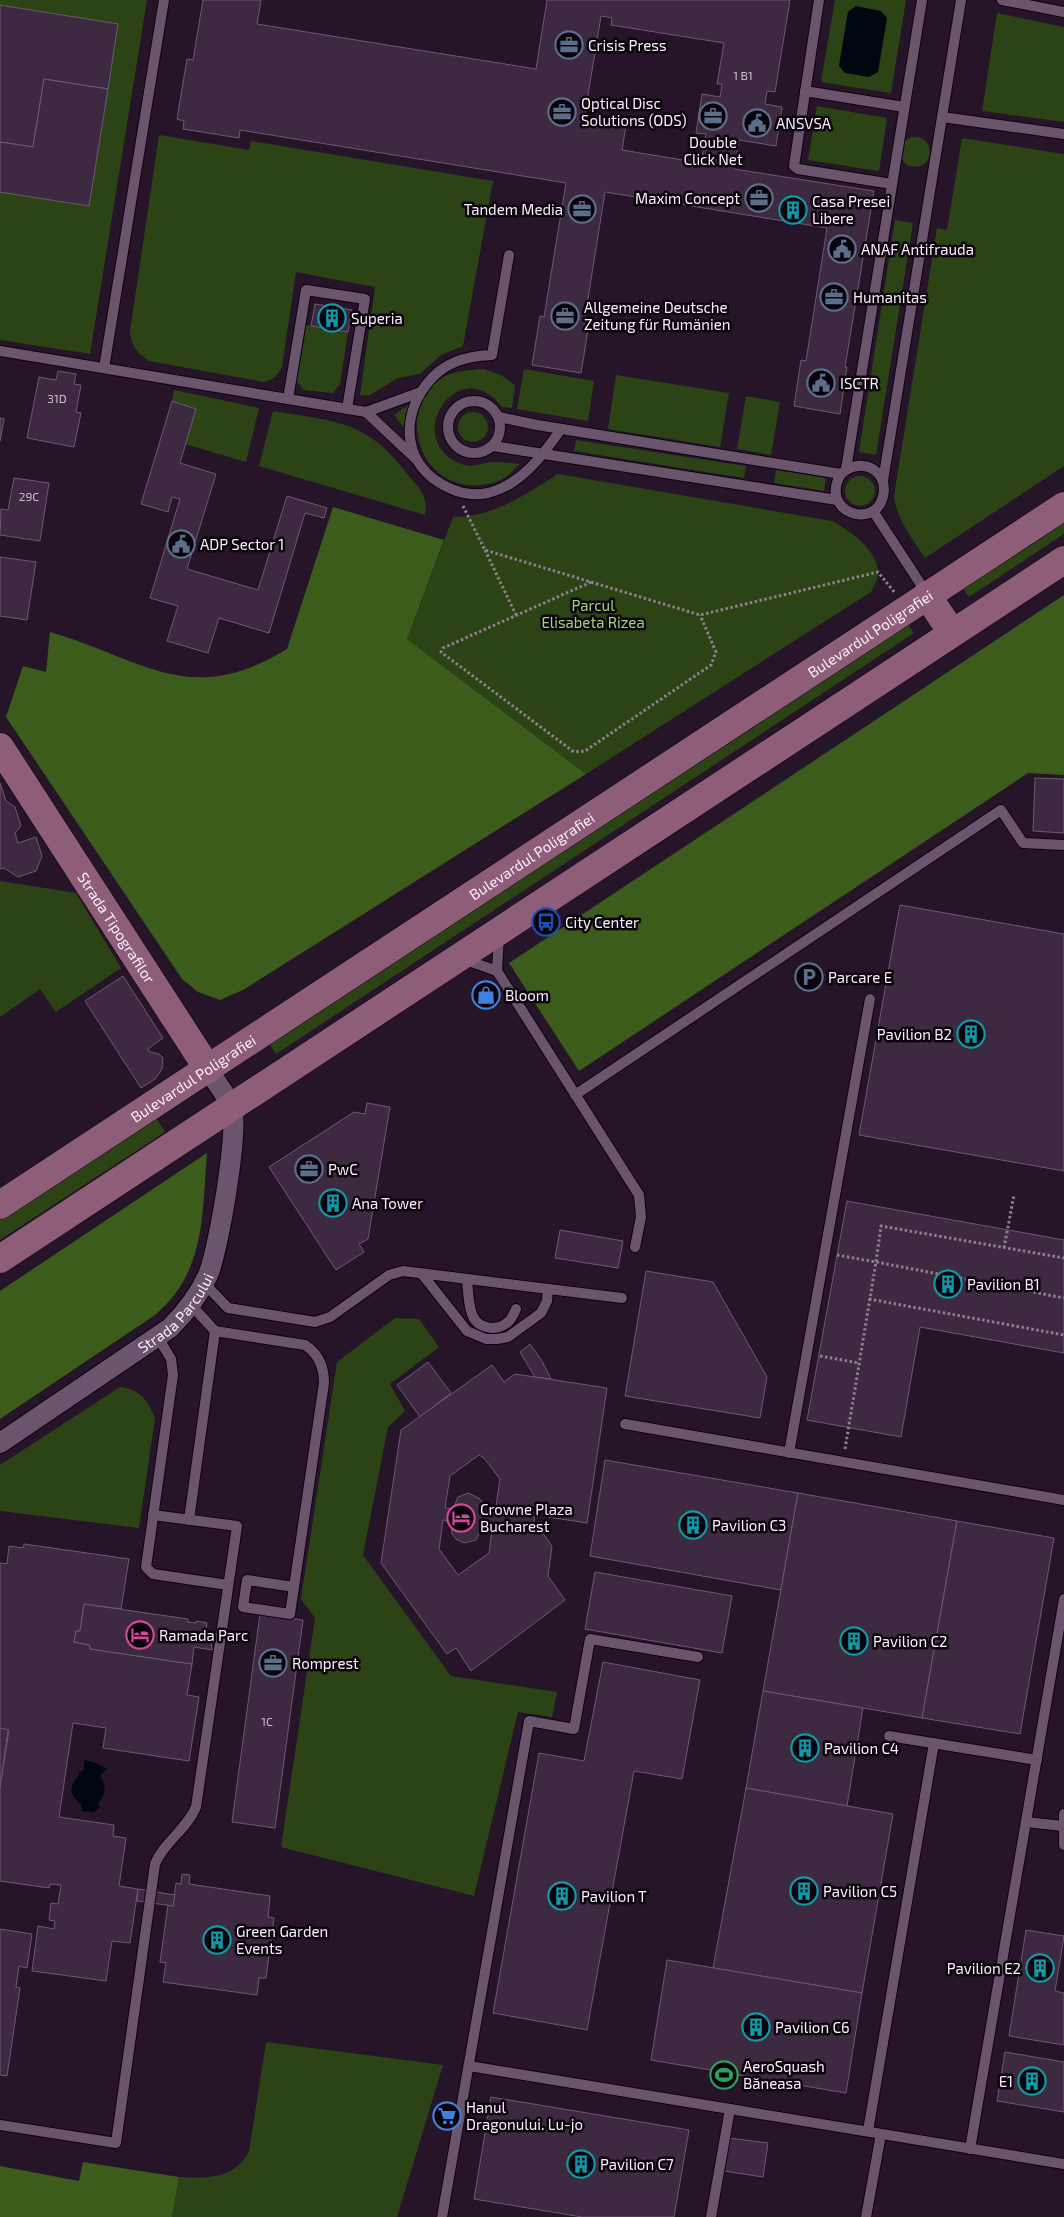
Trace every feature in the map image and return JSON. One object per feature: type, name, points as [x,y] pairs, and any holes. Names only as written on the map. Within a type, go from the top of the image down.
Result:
[{"type":"main road","name":"Bulevardul Poligrafiei","points":[[2,1200],[208,1069],[1064,506]]},
{"type":"main road","points":[[0,1258],[232,1108],[1064,560]]},
{"type":"main road","points":[[927,595],[952,633]]},
{"type":"main road","name":"Strada Tipografilor","points":[[0,747],[208,1069]]},
{"type":"street","name":"Strada Tipografilor","points":[[208,1069],[232,1108]]},
{"type":"street","name":"Strada Parcului","points":[[0,1443],[158,1337],[170,1328],[191,1304],[204,1283],[214,1254],[231,1153],[232,1108]]},
{"type":"lane","points":[[104,368],[164,0]]},
{"type":"lane","points":[[819,0],[793,162],[796,168],[892,184]]},
{"type":"lane","points":[[922,0],[844,472],[835,486],[837,500],[846,510],[853,514],[867,514],[874,511],[882,501],[883,481],[961,0]]},
{"type":"lane","points":[[1002,0],[1064,12]]},
{"type":"lane","points":[[804,91],[904,107]]},
{"type":"lane","points":[[942,117],[1064,134]]},
{"type":"lane","points":[[416,459],[410,441],[409,424],[413,406],[431,378],[458,359],[476,355],[492,355],[509,255]]},
{"type":"lane","points":[[288,399],[306,290],[365,299],[347,409]]},
{"type":"lane","points":[[0,350],[366,412],[421,392]]},
{"type":"lane","points":[[472,401],[488,404],[499,417],[500,432],[493,446],[478,454],[462,451],[450,439],[448,422],[456,407],[472,401]]},
{"type":"lane","points":[[366,412],[416,459],[426,474],[456,492],[488,493],[517,479],[544,454],[561,429]]},
{"type":"lane","points":[[499,417],[561,429],[844,472],[853,466],[868,466],[883,481]]},
{"type":"lane","points":[[493,446],[837,500]]},
{"type":"lane","points":[[874,511],[927,595]]},
{"type":"lane","points":[[575,1095],[1001,810],[1023,842],[1064,845]]},
{"type":"lane","points":[[499,932],[497,971],[639,1195],[641,1216],[635,1247]]},
{"type":"lane","points":[[458,958],[497,971]]},
{"type":"lane","points":[[789,1453],[870,999]]},
{"type":"lane","points":[[204,1283],[228,1308],[315,1322],[330,1317],[388,1275],[403,1271],[622,1298]]},
{"type":"lane","points":[[422,1274],[467,1331],[486,1339],[497,1340],[508,1337],[541,1313],[547,1301],[548,1289]]},
{"type":"lane","points":[[467,1279],[472,1314],[480,1324],[491,1328],[502,1327],[512,1318],[516,1309]]},
{"type":"lane","points":[[191,1304],[215,1331],[305,1345],[312,1350],[322,1365],[324,1383],[294,1587],[290,1614],[243,1607],[247,1580],[294,1587]]},
{"type":"lane","points":[[189,1520],[215,1331]]},
{"type":"lane","points":[[158,1337],[171,1359],[173,1368],[146,1562],[149,1572],[153,1574],[228,1584]]},
{"type":"lane","points":[[625,1424],[1064,1500]]},
{"type":"lane","points":[[0,2125],[116,2143],[155,1864],[162,1852],[189,1819],[196,1806],[237,1526],[153,1515]]},
{"type":"lane","points":[[970,2148],[1064,1599]]},
{"type":"lane","points":[[442,2217],[529,1721],[574,1729],[590,1639],[698,1657]]},
{"type":"lane","points":[[889,1736],[1037,1760]]},
{"type":"lane","points":[[868,2131],[934,1743]]},
{"type":"lane","points":[[1064,1814],[1064,1845]]},
{"type":"lane","points":[[1026,1822],[1063,1826]]},
{"type":"lane","points":[[469,2066],[1064,2164]]},
{"type":"lane","points":[[711,2217],[730,2109]]},
{"type":"lane","points":[[866,2217],[881,2134]]},
{"type":"path","points":[[456,492],[516,615]]},
{"type":"path","points":[[485,550],[700,615],[878,572],[899,600]]},
{"type":"path","points":[[591,582],[443,648],[442,654],[567,749],[580,753],[711,665],[716,652],[700,615]]},
{"type":"path","points":[[1004,1248],[1014,1195]]},
{"type":"path","points":[[842,1462],[881,1226],[1064,1258]]},
{"type":"path","points":[[824,1253],[1064,1298]]},
{"type":"path","points":[[870,1299],[1064,1335]]},
{"type":"path","points":[[807,1354],[859,1363]]},
{"type":"green space","points":[[0,0],[147,0],[90,354],[0,340],[0,142],[108,89],[118,24],[0,5]]},
{"type":"green space","points":[[835,0],[906,0],[891,93],[821,82]],"holes":[[[853,10],[839,66],[848,13]]]},
{"type":"green space","points":[[997,13],[1064,27],[1064,122],[982,111]]},
{"type":"green space","points":[[817,106],[887,118],[879,171],[808,160]]},
{"type":"green space","points":[[159,135],[249,150],[251,141],[493,181],[463,346],[441,355],[420,374],[398,378],[370,395],[360,395],[375,287],[296,272],[282,367],[272,379],[264,382],[149,361],[135,349],[130,331]]},
{"type":"green space","points":[[915,137],[926,141],[930,152],[926,163],[915,167],[904,163],[900,152],[904,141]]},
{"type":"green space","points":[[962,138],[1064,154],[1064,466],[925,558],[910,536],[898,513],[894,496],[937,228],[947,230]]},
{"type":"green space","points":[[895,220],[913,223],[876,455],[859,452]]},
{"type":"green space","points":[[306,325],[348,332],[340,384],[333,393],[304,390],[297,382]]},
{"type":"green space","points":[[484,369],[501,375],[515,385],[512,408],[502,407],[485,392],[469,389],[454,394],[443,405],[436,420],[435,436],[443,451],[463,465],[472,466],[493,462],[520,464],[506,477],[493,483],[469,485],[450,480],[434,469],[424,454],[418,436],[417,418],[422,400],[433,385],[450,374]]},
{"type":"green space","points":[[524,369],[594,381],[588,421],[517,409]]},
{"type":"green space","points":[[616,375],[729,393],[720,447],[608,429]]},
{"type":"green space","points":[[174,390],[259,408],[246,462],[185,444],[196,409],[172,401]]},
{"type":"green space","points":[[746,396],[780,402],[771,455],[737,449]]},
{"type":"green space","points":[[411,403],[406,418],[407,432],[394,415]]},
{"type":"green space","points":[[273,411],[343,424],[370,437],[388,452],[419,489],[426,503],[425,515],[259,466]]},
{"type":"green space","points":[[473,412],[484,416],[488,427],[484,438],[473,442],[462,438],[458,427],[462,416]]},
{"type":"green space","points":[[576,440],[746,466],[744,478],[574,451]]},
{"type":"green space","points":[[776,470],[826,478],[824,491],[774,483]]},
{"type":"green space","name":"Parcul Elisabeta Rizea","points":[[558,474],[832,521],[862,542],[874,557],[878,573],[877,581],[871,592],[586,774],[407,639],[453,517],[481,514],[495,509],[521,497]]},
{"type":"green space","points":[[860,476],[871,480],[875,491],[871,502],[860,506],[849,502],[845,491],[849,480]]},
{"type":"green space","points":[[333,507],[444,540],[407,639],[586,774],[243,990],[220,1000],[198,992],[182,979],[6,717],[23,666],[46,672],[50,632],[140,665],[167,673],[193,677],[222,675],[252,667],[287,649]]},
{"type":"green space","points":[[1064,520],[1064,534],[969,597],[962,587]]},
{"type":"green space","points":[[1064,595],[1064,775],[1028,773],[579,1071],[509,963]]},
{"type":"green space","points":[[907,623],[914,633],[276,1054],[269,1043]]},
{"type":"green space","points":[[0,881],[76,893],[121,968],[56,1012],[40,989],[0,1017]]},
{"type":"green space","points":[[152,1112],[165,1132],[0,1240],[0,1212]]},
{"type":"green space","points":[[207,1153],[202,1220],[198,1241],[193,1261],[184,1280],[172,1298],[155,1315],[0,1419],[0,1291]]},
{"type":"green space","points":[[395,1318],[419,1319],[439,1347],[390,1384],[405,1411],[388,1427],[363,1555],[451,1676],[557,1692],[552,1717],[518,1712],[474,1896],[281,1847],[315,1618],[301,1599],[337,1362]]},
{"type":"green space","points":[[120,1387],[138,1393],[146,1401],[155,1418],[139,1528],[0,1511],[0,1465]]},
{"type":"green space","points":[[266,2042],[443,2065],[397,2217],[172,2217],[179,2177],[209,2177],[227,2172],[235,2168],[249,2152]]},
{"type":"green space","points":[[83,2162],[179,2177],[172,2217],[0,2217],[0,2166],[79,2181]]},
{"type":"shaded area","points":[[856,6],[881,11],[887,18],[878,72],[869,77],[845,73],[839,66],[848,12]]},
{"type":"shaded area","points":[[84,1760],[96,1763],[107,1769],[100,1775],[105,1790],[98,1803],[100,1808],[93,1812],[82,1811],[81,1804],[74,1798],[72,1790],[75,1779],[79,1776],[78,1773],[84,1770]]},
{"type":"building","name":"Casa Presei Libere","points":[[203,0],[261,0],[257,24],[536,69],[547,0],[790,0],[775,92],[767,91],[765,104],[782,107],[776,146],[739,140],[734,169],[874,191],[845,367],[847,367],[840,414],[794,406],[801,360],[806,361],[827,228],[605,192],[584,324],[589,324],[581,373],[532,365],[540,316],[544,317],[566,183],[240,130],[239,138],[183,129],[184,121],[177,119],[187,59],[193,60]],"holes":[[[601,16],[612,18],[611,25],[724,43],[717,84],[722,84],[720,97],[702,94],[696,133],[706,134],[701,163],[622,150],[626,126],[584,119]]]},
{"type":"building","points":[[0,5],[118,24],[108,89],[44,79],[33,147],[0,142]]},
{"type":"building","points":[[44,79],[108,89],[89,206],[0,192],[0,142],[33,147]]},
{"type":"building","name":"Superia","points":[[315,304],[352,310],[348,332],[311,326]]},
{"type":"building","points":[[58,371],[76,374],[74,384],[81,385],[76,412],[81,413],[74,447],[27,438],[39,377],[56,380]]},
{"type":"building","name":"ADP Sector 1","points":[[172,401],[196,409],[180,463],[216,474],[187,569],[258,590],[287,496],[327,508],[324,518],[305,513],[269,633],[219,618],[208,653],[167,641],[178,606],[150,598],[180,499],[172,497],[168,512],[141,504]]},
{"type":"building","points":[[0,418],[4,419],[0,441]]},
{"type":"building","points":[[14,478],[49,483],[40,541],[0,535],[1,509],[8,510]]},
{"type":"building","points":[[0,557],[36,562],[27,620],[0,616]]},
{"type":"building","points":[[1035,778],[1064,779],[1064,833],[1033,831]]},
{"type":"building","points":[[0,783],[6,801],[15,807],[21,826],[15,833],[18,843],[36,837],[42,856],[36,871],[18,877],[4,868],[0,869]]},
{"type":"building","name":"Pavilion B2","points":[[900,905],[1064,934],[1064,1171],[859,1135]]},
{"type":"building","points":[[123,976],[163,1038],[148,1049],[150,1052],[159,1054],[163,1058],[162,1069],[155,1079],[141,1088],[85,1001]]},
{"type":"building","name":"Ana Tower","points":[[367,1103],[390,1107],[368,1239],[359,1244],[364,1252],[336,1270],[269,1167],[354,1112],[365,1114]]},
{"type":"building","name":"Pavilion B1","points":[[847,1201],[1064,1240],[1064,1353],[920,1327],[901,1437],[807,1420]]},
{"type":"building","points":[[560,1230],[623,1241],[618,1268],[555,1258]]},
{"type":"building","points":[[646,1271],[713,1282],[767,1377],[760,1418],[625,1396]]},
{"type":"building","points":[[530,1344],[542,1361],[551,1379],[535,1377],[520,1352]]},
{"type":"building","points":[[428,1362],[451,1393],[420,1417],[397,1385]]},
{"type":"building","name":"Crowne Plaza Bucharest","points":[[492,1365],[504,1382],[515,1374],[607,1388],[587,1523],[548,1517],[550,1506],[537,1504],[534,1521],[552,1546],[548,1576],[565,1600],[471,1671],[456,1648],[447,1654],[381,1563],[401,1430]],"holes":[[[479,1455],[484,1458],[500,1479],[495,1513],[483,1511],[483,1503],[479,1498],[468,1493],[458,1497],[453,1509],[445,1508],[450,1476]],[[443,1520],[451,1521],[452,1534],[456,1539],[464,1543],[476,1540],[482,1528],[492,1530],[489,1553],[458,1575],[439,1549]]]},
{"type":"building","name":"Pavilion C3","points":[[605,1460],[798,1493],[781,1590],[590,1556]]},
{"type":"building","name":"Pavilion C2","points":[[798,1493],[957,1521],[922,1718],[763,1691]]},
{"type":"building","points":[[957,1521],[1054,1538],[1020,1734],[922,1718]]},
{"type":"building","points":[[24,1544],[129,1559],[121,1609],[84,1604],[80,1631],[76,1631],[74,1642],[90,1645],[90,1649],[192,1664],[187,1695],[199,1697],[189,1761],[103,1748],[106,1728],[73,1723],[59,1817],[114,1825],[113,1836],[126,1838],[119,1886],[138,1889],[130,1943],[112,1941],[106,1981],[32,1971],[38,1926],[54,1929],[55,1921],[49,1920],[51,1903],[58,1904],[61,1885],[50,1884],[49,1888],[0,1881],[0,1787],[9,1730],[0,1728],[0,1563],[7,1564],[9,1546],[23,1548]]},
{"type":"building","points":[[595,1572],[732,1596],[722,1653],[585,1629]]},
{"type":"building","name":"Ramada Parc","points":[[84,1604],[188,1619],[188,1622],[207,1623],[205,1639],[211,1640],[212,1650],[194,1647],[192,1664],[90,1649],[90,1645],[74,1642],[76,1631],[80,1631]]},
{"type":"building","points":[[260,1614],[303,1620],[275,1828],[232,1822]]},
{"type":"building","name":"Pavilion T","points":[[603,1662],[700,1680],[682,1779],[634,1771],[587,2030],[493,2013],[539,1753],[584,1761]]},
{"type":"building","name":"Pavilion C4","points":[[763,1691],[863,1708],[847,1806],[746,1788]]},
{"type":"building","points":[[0,1728],[8,1730],[0,1787]]},
{"type":"building","name":"Pavilion C5","points":[[746,1788],[893,1814],[862,1993],[713,1968]]},
{"type":"building","name":"Green Garden Events","points":[[182,1874],[190,1875],[189,1884],[270,1896],[268,1917],[274,1918],[266,1978],[259,1978],[257,1995],[163,1982],[166,1963],[160,1962],[168,1905],[173,1906],[176,1883],[181,1884]]},
{"type":"building","points":[[138,1889],[175,1895],[173,1906],[137,1901]]},
{"type":"building","points":[[0,1929],[32,1934],[27,1968],[19,1966],[16,1987],[20,1988],[7,2076],[0,2075]]},
{"type":"building","name":"Pavilion E2","points":[[1026,1930],[1064,1936],[1055,1991],[1064,1993],[1064,2045],[1009,2036]]},
{"type":"building","name":"Pavilion C6","points":[[667,1960],[862,1993],[846,2093],[651,2060]]},
{"type":"building","name":"E1","points":[[1005,2052],[1064,2062],[1064,2112],[997,2101]]},
{"type":"building","name":"Pavilion C7","points":[[491,2097],[689,2130],[674,2217],[582,2217],[474,2199]]},
{"type":"building","points":[[729,2138],[768,2143],[763,2177],[724,2171]]},
{"type":"place","name":"Crisis Press","points":[[569,45]]},
{"type":"place","name":"Optical Disc Solutions (ODS)","points":[[562,112]]},
{"type":"place","name":"Double Click Net","points":[[713,116]]},
{"type":"place","name":"ANSVSA","points":[[757,123]]},
{"type":"place","name":"Maxim Concept","points":[[759,198]]},
{"type":"place","name":"Tandem Media","points":[[582,209]]},
{"type":"place","name":"Casa Presei Libere","points":[[793,210]]},
{"type":"place","name":"ANAF Antifrauda","points":[[842,249]]},
{"type":"place","name":"Humanitas","points":[[834,297]]},
{"type":"place","name":"Allgemeine Deutsche Zeitung für Rumänien","points":[[565,316]]},
{"type":"place","name":"Superia","points":[[332,318]]},
{"type":"place","name":"ISCTR","points":[[821,383]]},
{"type":"place","name":"ADP Sector 1","points":[[181,544]]},
{"type":"place","name":"City Center","points":[[546,922]]},
{"type":"place","name":"Parcare E","points":[[809,977]]},
{"type":"place","name":"Bloom","points":[[486,995]]},
{"type":"place","name":"Pavilion B2","points":[[971,1034]]},
{"type":"place","name":"PwC","points":[[309,1169]]},
{"type":"place","name":"Ana Tower","points":[[333,1203]]},
{"type":"place","name":"Pavilion B1","points":[[948,1284]]},
{"type":"place","name":"Crowne Plaza Bucharest","points":[[461,1518]]},
{"type":"place","name":"Pavilion C3","points":[[693,1525]]},
{"type":"place","name":"Ramada Parc","points":[[140,1635]]},
{"type":"place","name":"Pavilion C2","points":[[854,1641]]},
{"type":"place","name":"Romprest","points":[[273,1663]]},
{"type":"place","name":"Pavilion C4","points":[[805,1748]]},
{"type":"place","name":"Pavilion C5","points":[[804,1891]]},
{"type":"place","name":"Pavilion T","points":[[562,1896]]},
{"type":"place","name":"Green Garden Events","points":[[217,1940]]},
{"type":"place","name":"Pavilion E2","points":[[1040,1968]]},
{"type":"place","name":"Pavilion C6","points":[[756,2027]]},
{"type":"place","name":"AeroSquash Băneasa","points":[[724,2075]]},
{"type":"place","name":"E1","points":[[1032,2081]]},
{"type":"place","name":"Hanul Dragonului. Lu-jo","points":[[447,2116]]},
{"type":"place","name":"Pavilion C7","points":[[581,2164]]}]
